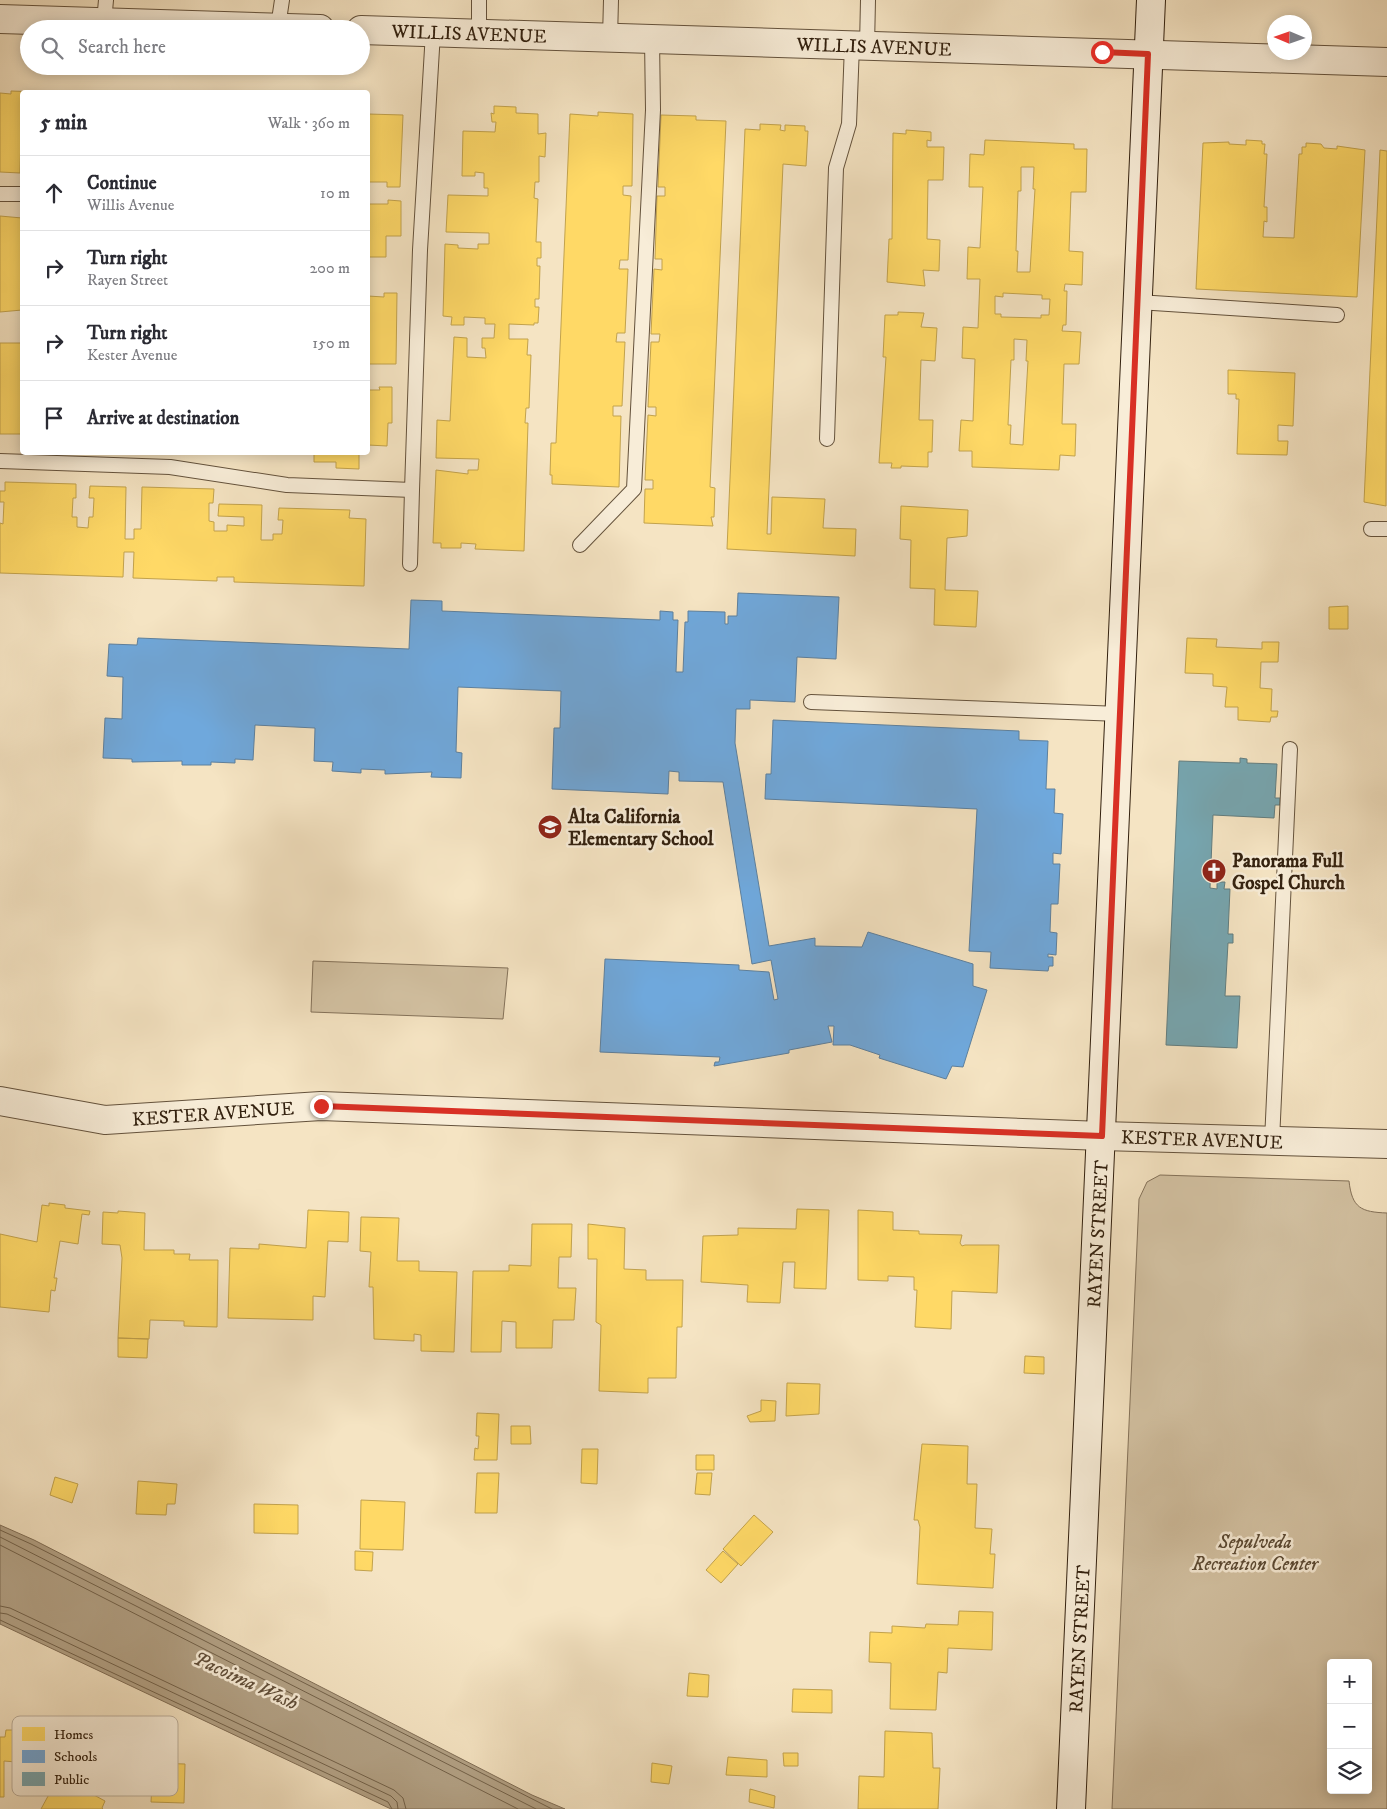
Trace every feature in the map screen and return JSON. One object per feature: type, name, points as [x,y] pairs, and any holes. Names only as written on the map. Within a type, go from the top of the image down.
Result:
[{"type":"street","name":"RAYEN STREET","points":[[1071,1809],[1151,0]]},
{"type":"street","points":[[0,19],[105,11],[202,20]]},
{"type":"street","name":"WILLIS AVENUE","points":[[370,30],[1387,62]]},
{"type":"street","name":"KESTER AVENUE","points":[[0,1101],[105,1120],[321,1106],[1102,1136],[1387,1144]]},
{"type":"lane","points":[[279,20],[282,0]]},
{"type":"lane","points":[[479,0],[479,33]]},
{"type":"lane","points":[[610,38],[611,0]]},
{"type":"lane","points":[[827,439],[836,168],[848,124],[859,45],[868,0]]},
{"type":"lane","points":[[410,564],[420,250],[433,32]]},
{"type":"lane","points":[[580,545],[634,489],[653,110],[652,39]]},
{"type":"lane","points":[[0,194],[20,194]]},
{"type":"lane","points":[[1138,302],[1337,315]]},
{"type":"lane","points":[[0,461],[170,466],[287,485],[412,490]]},
{"type":"lane","points":[[1371,529],[1387,529]]},
{"type":"lane","points":[[811,702],[1120,714]]},
{"type":"lane","points":[[1272,1141],[1290,749]]},
{"type":"green space","points":[[313,961],[508,968],[503,1019],[311,1012]]},
{"type":"green space","name":"Sepulveda Recreation Center","points":[[1160,1175],[1349,1181],[1355,1203],[1359,1207],[1364,1210],[1387,1213],[1387,1809],[1112,1809],[1139,1199],[1147,1182]]},
{"type":"water","name":"Pacoima Wash","points":[[0,1525],[34,1540],[532,1795],[565,1809],[391,1809],[0,1624]]},
{"type":"building: Homes","points":[[11,91],[20,91],[20,173],[0,172],[0,93],[11,94]]},
{"type":"building: Homes","points":[[494,106],[516,107],[516,113],[538,114],[538,134],[546,133],[545,157],[539,156],[539,182],[535,182],[534,198],[538,199],[536,242],[541,242],[541,258],[537,258],[537,266],[540,266],[539,299],[535,299],[535,307],[539,307],[538,323],[534,323],[534,325],[509,324],[509,339],[528,339],[527,355],[531,355],[529,408],[526,408],[525,423],[528,423],[524,551],[475,549],[476,544],[461,543],[461,548],[441,548],[441,543],[433,543],[436,470],[468,474],[468,470],[478,470],[479,459],[436,458],[437,420],[450,421],[454,337],[467,338],[467,357],[486,358],[485,348],[482,348],[482,338],[494,338],[495,324],[485,324],[485,318],[464,317],[464,325],[451,325],[452,317],[443,316],[445,244],[458,245],[458,248],[478,249],[478,244],[489,244],[489,233],[446,232],[448,195],[488,196],[488,188],[484,188],[484,173],[475,172],[475,176],[462,176],[463,131],[495,132],[496,122],[492,122],[491,113],[494,114]]},
{"type":"building: Homes","points":[[598,112],[633,114],[632,186],[623,186],[623,195],[631,196],[628,260],[620,260],[619,269],[628,269],[625,333],[617,333],[616,342],[625,342],[622,406],[613,406],[613,416],[621,416],[619,487],[552,484],[552,475],[550,475],[551,443],[556,443],[570,114],[598,116]]},
{"type":"building: Homes","points":[[370,114],[403,115],[400,187],[387,187],[387,182],[370,182]]},
{"type":"building: Homes","points":[[661,115],[696,116],[696,120],[726,121],[710,487],[715,488],[714,517],[711,517],[713,526],[644,523],[645,489],[653,489],[653,480],[645,480],[648,415],[656,416],[656,407],[648,407],[651,342],[659,342],[660,334],[651,334],[654,269],[662,270],[662,259],[655,259],[657,196],[665,196],[665,187],[658,187]]},
{"type":"building: Homes","points":[[760,124],[781,125],[780,130],[785,131],[785,125],[805,126],[805,131],[808,131],[806,166],[783,164],[767,534],[771,534],[772,497],[825,499],[823,528],[856,529],[855,556],[727,549],[745,129],[760,130]]},
{"type":"building: Homes","points":[[906,130],[931,132],[931,141],[927,140],[927,147],[944,147],[943,180],[928,180],[927,239],[940,240],[939,271],[923,270],[925,286],[887,282],[889,239],[892,239],[893,133],[906,134]]},
{"type":"building: Homes","points":[[985,140],[1074,144],[1074,149],[1087,149],[1086,192],[1071,192],[1069,251],[1083,252],[1082,285],[1065,284],[1064,291],[1067,291],[1066,325],[1063,325],[1062,331],[1081,332],[1079,364],[1064,364],[1062,424],[1076,424],[1075,456],[1060,455],[1059,470],[972,467],[972,451],[959,451],[961,420],[973,421],[975,359],[962,358],[963,327],[978,328],[980,279],[967,279],[968,247],[980,248],[983,187],[969,187],[970,154],[984,155]],"holes":[[[1021,167],[1034,167],[1033,189],[1035,189],[1030,272],[1017,272],[1018,191],[1021,191]],[[1003,293],[1042,295],[1042,299],[1050,299],[1049,315],[1041,315],[1041,318],[1001,317],[1001,314],[995,314],[995,296],[1003,297]],[[1014,339],[1027,340],[1026,361],[1028,361],[1023,445],[1010,444],[1011,425],[1008,425],[1011,360],[1014,360]]]},
{"type":"building: Homes","points":[[1246,140],[1262,141],[1262,144],[1265,144],[1264,154],[1267,154],[1264,207],[1267,207],[1267,222],[1264,221],[1263,237],[1294,238],[1299,154],[1302,154],[1302,147],[1306,147],[1306,143],[1321,144],[1324,148],[1337,149],[1337,146],[1365,150],[1357,297],[1196,289],[1203,143],[1229,142],[1229,144],[1246,145]]},
{"type":"building: Homes","points":[[1380,150],[1387,151],[1386,506],[1364,502]]},
{"type":"building: Homes","points":[[388,200],[401,201],[401,236],[386,236],[386,257],[370,257],[370,204],[388,204]]},
{"type":"building: Homes","points":[[0,216],[20,218],[20,310],[0,312]]},
{"type":"building: Homes","points":[[384,293],[397,293],[396,364],[370,364],[370,296],[384,297]]},
{"type":"building: Homes","points":[[898,312],[924,313],[921,327],[937,328],[935,361],[921,360],[919,420],[933,420],[932,452],[928,452],[928,467],[901,466],[901,468],[891,468],[892,463],[879,463],[886,357],[883,357],[885,315],[898,315]]},
{"type":"building: Homes","points":[[0,343],[20,343],[20,434],[0,434]]},
{"type":"building: Homes","points":[[1228,370],[1295,373],[1293,426],[1278,425],[1278,441],[1288,441],[1287,455],[1237,454],[1239,399],[1236,399],[1236,394],[1228,394]]},
{"type":"building: Homes","points":[[379,387],[392,387],[392,423],[388,423],[387,446],[370,445],[370,390],[380,390]]},
{"type":"building: Homes","points":[[314,455],[359,455],[359,469],[336,468],[336,462],[314,462]]},
{"type":"building: Homes","points":[[5,482],[76,484],[76,498],[73,498],[72,517],[77,517],[77,527],[88,528],[89,517],[93,517],[94,498],[89,498],[90,486],[126,487],[125,539],[134,539],[134,529],[141,529],[142,487],[214,489],[213,503],[209,503],[209,521],[214,522],[214,531],[227,531],[227,525],[244,526],[244,517],[218,516],[219,504],[262,505],[261,540],[273,540],[273,534],[282,534],[283,520],[278,520],[279,508],[350,510],[349,518],[366,519],[364,586],[234,582],[234,577],[217,577],[217,581],[133,578],[134,552],[124,552],[123,577],[0,573],[0,523],[3,524],[4,502],[0,502],[0,491],[5,491]]},
{"type":"building: Homes","points":[[901,506],[968,510],[967,536],[947,538],[945,590],[978,591],[976,627],[934,625],[935,589],[910,588],[911,540],[900,539]]},
{"type":"building: Homes","points":[[1348,606],[1348,629],[1329,629],[1329,607]]},
{"type":"building: Homes","points":[[1187,638],[1217,639],[1216,647],[1262,649],[1262,642],[1279,642],[1278,662],[1261,662],[1260,688],[1272,689],[1271,711],[1278,711],[1277,717],[1271,717],[1270,722],[1238,720],[1238,707],[1225,707],[1227,687],[1213,686],[1213,674],[1185,673]]},
{"type":"building: Homes","points":[[49,1203],[65,1205],[65,1208],[90,1211],[89,1215],[82,1214],[78,1244],[60,1241],[54,1278],[57,1278],[55,1291],[51,1290],[49,1312],[0,1307],[0,1234],[37,1242],[42,1205],[49,1206]]},
{"type":"building: Homes","points":[[797,1209],[829,1210],[826,1289],[794,1288],[795,1262],[783,1262],[780,1303],[747,1302],[748,1285],[701,1282],[703,1236],[738,1235],[738,1228],[796,1229]]},
{"type":"building: Homes","points":[[308,1210],[349,1212],[348,1242],[328,1241],[325,1297],[313,1296],[313,1320],[228,1318],[230,1248],[259,1249],[259,1244],[306,1248]]},
{"type":"building: Homes","points":[[858,1210],[893,1212],[893,1230],[919,1231],[919,1234],[962,1235],[960,1243],[962,1246],[999,1245],[997,1293],[952,1291],[951,1329],[915,1327],[917,1290],[914,1290],[914,1277],[888,1276],[888,1281],[858,1280]]},
{"type":"building: Homes","points":[[118,1211],[145,1213],[144,1250],[174,1250],[174,1254],[190,1254],[189,1260],[218,1260],[217,1327],[184,1326],[184,1321],[150,1320],[149,1339],[118,1338],[122,1258],[120,1245],[102,1244],[103,1212],[118,1213]]},
{"type":"building: Homes","points":[[361,1217],[399,1218],[397,1261],[419,1261],[419,1271],[457,1272],[454,1352],[421,1351],[421,1335],[414,1334],[414,1341],[374,1339],[373,1287],[369,1287],[371,1252],[360,1251]]},
{"type":"building: Homes","points":[[532,1224],[572,1224],[571,1257],[559,1257],[558,1288],[576,1288],[574,1320],[553,1320],[552,1348],[516,1348],[516,1322],[502,1321],[501,1352],[471,1352],[473,1271],[509,1271],[509,1265],[531,1266]]},
{"type":"building: Homes","points":[[588,1224],[625,1228],[624,1269],[646,1270],[646,1280],[683,1280],[682,1327],[677,1327],[676,1378],[648,1378],[648,1393],[599,1391],[601,1325],[596,1322],[597,1259],[588,1259]]},
{"type":"building: Homes","points":[[118,1338],[148,1339],[147,1358],[118,1357]]},
{"type":"building: Homes","points":[[1025,1356],[1044,1357],[1044,1374],[1024,1373]]},
{"type":"building: Homes","points":[[787,1383],[820,1384],[819,1414],[786,1416]]},
{"type":"building: Homes","points":[[761,1400],[776,1401],[775,1421],[750,1422],[747,1416],[761,1411]]},
{"type":"building: Homes","points":[[477,1413],[499,1414],[497,1460],[474,1460],[475,1448],[478,1449],[479,1436],[476,1436]]},
{"type":"building: Homes","points":[[511,1426],[530,1426],[531,1444],[511,1444]]},
{"type":"building: Homes","points":[[922,1444],[968,1446],[967,1484],[977,1484],[975,1528],[992,1529],[990,1554],[995,1554],[993,1588],[917,1584],[920,1527],[918,1520],[914,1520]]},
{"type":"building: Homes","points":[[582,1449],[598,1449],[597,1484],[581,1483]]},
{"type":"building: Homes","points":[[696,1455],[714,1455],[714,1470],[696,1470]]},
{"type":"building: Homes","points":[[477,1473],[499,1473],[497,1513],[475,1513]]},
{"type":"building: Homes","points":[[697,1473],[712,1473],[710,1495],[695,1494]]},
{"type":"building: Homes","points":[[55,1477],[78,1484],[72,1503],[50,1495]]},
{"type":"building: Homes","points":[[138,1481],[177,1484],[175,1504],[167,1504],[166,1515],[136,1514]]},
{"type":"building: Homes","points":[[361,1500],[405,1502],[403,1550],[360,1549]]},
{"type":"building: Homes","points":[[254,1504],[298,1505],[298,1534],[254,1533]]},
{"type":"building: Homes","points":[[754,1515],[773,1532],[741,1566],[723,1549]]},
{"type":"building: Homes","points":[[355,1551],[373,1552],[372,1571],[355,1570]]},
{"type":"building: Homes","points":[[723,1551],[738,1564],[721,1583],[706,1570]]},
{"type":"building: Homes","points":[[959,1611],[993,1612],[992,1650],[948,1648],[947,1673],[938,1672],[936,1710],[890,1709],[891,1663],[869,1662],[870,1632],[892,1633],[892,1626],[925,1628],[926,1624],[958,1625]]},
{"type":"building: Homes","points":[[689,1673],[709,1675],[708,1697],[687,1696]]},
{"type":"building: Homes","points":[[793,1689],[832,1690],[832,1713],[792,1712]]},
{"type":"building: Homes","points":[[6,1730],[12,1730],[12,1762],[4,1761],[4,1797],[0,1797],[0,1737],[5,1737]]},
{"type":"building: Homes","points":[[885,1731],[932,1733],[933,1768],[940,1768],[938,1809],[858,1809],[859,1776],[884,1777]]},
{"type":"building: Homes","points":[[783,1753],[798,1753],[798,1766],[784,1766]]},
{"type":"building: Homes","points":[[728,1757],[767,1760],[767,1777],[726,1775]]},
{"type":"building: Homes","points":[[652,1763],[672,1766],[669,1784],[651,1782]]},
{"type":"building: Homes","points":[[178,1764],[185,1764],[184,1803],[151,1802],[151,1796],[178,1796]]},
{"type":"building: Homes","points":[[750,1789],[775,1796],[774,1808],[749,1802]]},
{"type":"building: Homes","points":[[48,1796],[96,1796],[105,1801],[103,1809],[41,1809]]},
{"type":"building: Schools","points":[[738,593],[839,597],[836,659],[797,657],[795,702],[750,700],[750,709],[736,709],[735,743],[769,946],[815,938],[815,946],[862,947],[868,932],[973,964],[973,986],[987,990],[963,1067],[952,1066],[946,1079],[879,1058],[880,1055],[850,1045],[833,1045],[834,1026],[828,1026],[832,1042],[789,1050],[789,1053],[714,1066],[715,1062],[719,1062],[720,1057],[600,1052],[605,959],[739,965],[739,970],[769,972],[774,1000],[778,999],[771,960],[752,964],[723,782],[679,781],[679,772],[669,771],[668,794],[552,789],[554,728],[560,728],[561,691],[458,687],[456,752],[462,753],[461,778],[431,777],[432,772],[385,774],[385,770],[361,769],[361,773],[332,771],[333,762],[314,761],[315,728],[255,725],[253,760],[235,759],[235,763],[211,762],[211,765],[182,765],[182,761],[132,762],[132,759],[103,758],[105,718],[122,719],[123,677],[107,676],[109,644],[137,645],[138,638],[409,649],[411,600],[442,601],[442,611],[660,620],[660,611],[673,612],[673,620],[678,620],[676,672],[683,672],[685,622],[688,622],[688,611],[725,612],[725,624],[728,624],[728,616],[737,616]]},
{"type":"building: Schools","points":[[773,720],[1019,731],[1019,740],[1048,741],[1046,789],[1055,789],[1054,813],[1063,814],[1061,854],[1053,853],[1053,864],[1060,864],[1058,904],[1051,904],[1050,932],[1057,933],[1056,955],[1048,954],[1048,957],[1053,957],[1053,966],[1049,966],[1048,971],[990,968],[991,952],[969,951],[977,809],[765,799],[766,774],[771,774]]},
{"type":"building: Public","points":[[1240,758],[1247,759],[1247,763],[1277,764],[1275,798],[1280,798],[1280,805],[1275,805],[1274,818],[1213,815],[1210,888],[1217,889],[1217,882],[1225,882],[1224,889],[1230,889],[1228,934],[1233,934],[1233,943],[1228,943],[1225,996],[1240,996],[1237,1048],[1166,1045],[1179,761],[1240,763]]},
{"type":"place","name":"Alta California Elementary School","points":[[550,827]]},
{"type":"place","name":"Panorama Full Gospel Church","points":[[1214,871]]},
{"type":"route","points":[[321,1106],[1102,1136],[1148,54],[1102,52]]}]
